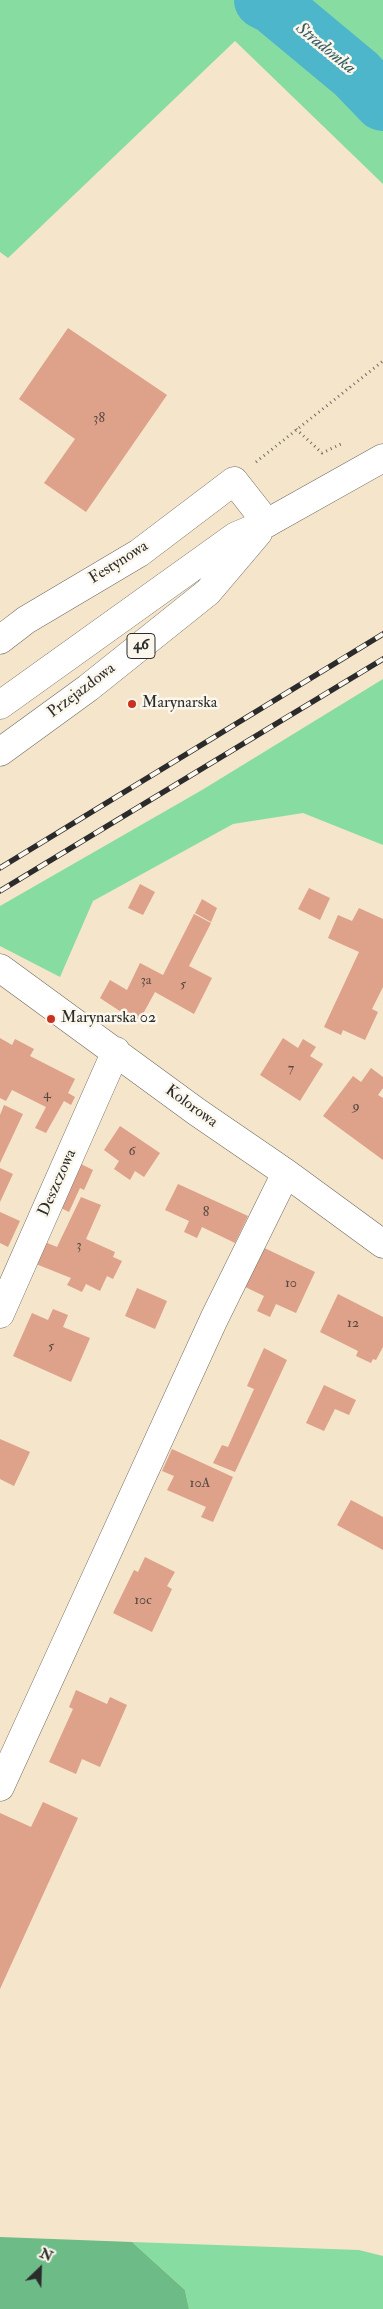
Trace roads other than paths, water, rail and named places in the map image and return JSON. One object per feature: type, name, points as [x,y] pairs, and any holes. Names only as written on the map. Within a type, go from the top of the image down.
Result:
[{"type":"main road","name":"Przejazdowa","points":[[0,705],[236,536],[267,523],[383,458]]},
{"type":"main road","name":"Festynowa","points":[[0,640],[26,620],[139,553],[234,481],[267,523]]},
{"type":"main road","name":"Przejazdowa","points":[[0,752],[88,688],[208,592],[267,523]]},
{"type":"main road","name":"Kolorowa","points":[[0,968],[197,1112],[286,1173],[383,1244]]},
{"type":"main road","name":"Deszczowa","points":[[0,1314],[116,1051]]},
{"type":"main road","points":[[0,1787],[214,1319],[286,1173]]},
{"type":"waterway","name":"Stradomka","points":[[263,0],[273,5],[356,74],[383,102]]},
{"type":"railway","points":[[0,868],[383,634]]},
{"type":"railway","points":[[0,891],[383,659]]},
{"type":"place","name":"Marynarska","points":[[132,704]]},
{"type":"place","name":"Marynarska 02","points":[[51,1019]]}]
